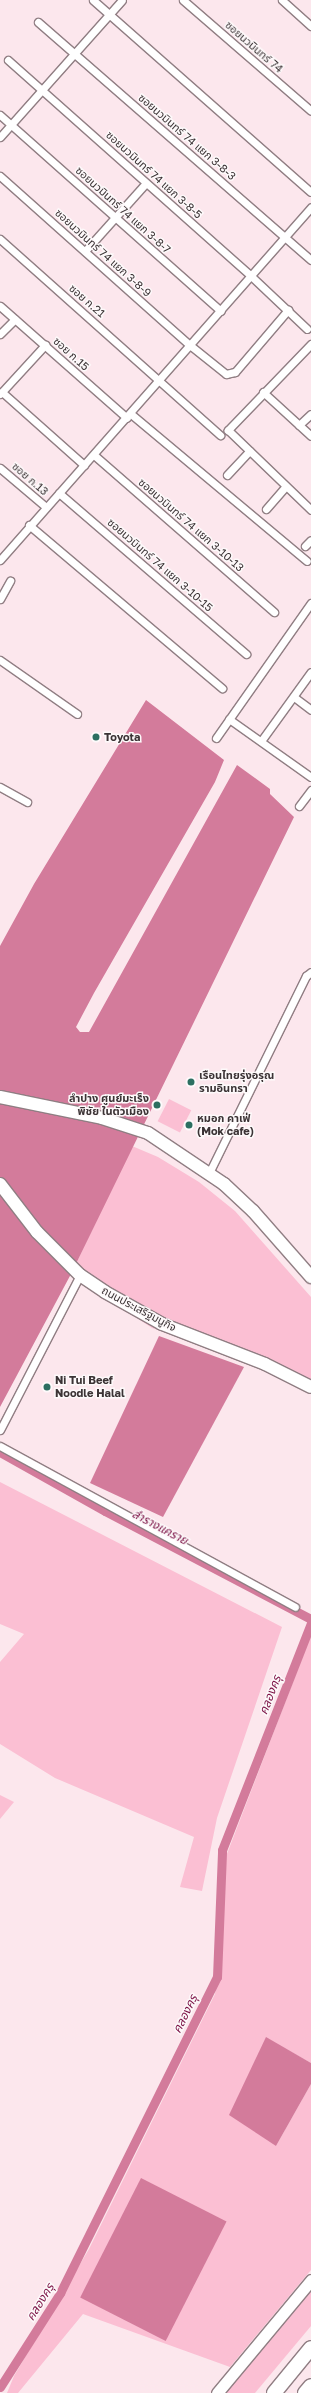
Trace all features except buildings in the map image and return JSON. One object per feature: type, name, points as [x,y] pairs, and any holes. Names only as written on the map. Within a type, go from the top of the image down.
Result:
[{"type":"highway","points":[[274,2393],[311,2348]]},
{"type":"highway","points":[[305,2393],[311,2386]]},
{"type":"main road","points":[[0,1097],[102,1118],[148,1133],[224,1184],[253,1211],[308,1273]]},
{"type":"main road","name":"ถนนประเสริฐมนูกิจ","points":[[0,1184],[37,1232],[78,1273],[162,1324],[265,1364],[311,1387]]},
{"type":"main road","points":[[217,2393],[311,2280]]},
{"type":"street","points":[[92,0],[311,192]]},
{"type":"street","points":[[0,137],[122,0]]},
{"type":"street","name":"ซอยนวมินทร์ 74","points":[[183,0],[311,111]]},
{"type":"street","points":[[282,0],[311,26]]},
{"type":"street","name":"ซอยนวมินทร์ 74 แยก 3-8-3","points":[[38,22],[311,260]]},
{"type":"street","name":"ซอยนวมินทร์ 74 แยก 3-8-5","points":[[8,60],[251,276],[307,329]]},
{"type":"street","name":"ซอยนวมินทร์ 74 แยก 3-8-7","points":[[0,115],[221,311]]},
{"type":"street","name":"ซอยนวมินทร์ 74 แยก 3-8-9","points":[[0,176],[221,371],[231,375],[288,310]]},
{"type":"street","points":[[85,251],[146,183]]},
{"type":"street","points":[[0,560],[3,551],[30,525],[129,416],[285,238],[311,206]]},
{"type":"street","name":"ซอย ก.21","points":[[0,239],[220,435]]},
{"type":"street","name":"ซอย ก.15","points":[[0,306],[129,416],[307,561]]},
{"type":"street","points":[[0,334],[15,319]]},
{"type":"street","points":[[311,344],[263,392],[228,430],[311,510]]},
{"type":"street","points":[[45,345],[1,393],[84,466]]},
{"type":"street","points":[[263,392],[311,436]]},
{"type":"street","points":[[299,425],[311,414]]},
{"type":"street","points":[[227,475],[249,451]]},
{"type":"street","name":"ซอยนวมินทร์ 74 แยก 3-10-13","points":[[94,455],[274,612]]},
{"type":"street","name":"ซอย ก.13","points":[[0,468],[46,507]]},
{"type":"street","points":[[266,509],[286,486]]},
{"type":"street","name":"ซอยนวมินทร์ 74 แยก 3-10-15","points":[[59,493],[246,654]]},
{"type":"street","points":[[30,525],[222,688]]},
{"type":"street","points":[[305,546],[311,540]]},
{"type":"street","points":[[0,599],[10,581]]},
{"type":"street","points":[[216,738],[311,603]]},
{"type":"street","points":[[0,660],[77,714]]},
{"type":"street","points":[[261,741],[311,672]]},
{"type":"street","points":[[294,697],[311,710]]},
{"type":"street","points":[[229,718],[311,777]]},
{"type":"street","points":[[0,787],[27,802]]},
{"type":"street","points":[[299,806],[311,790]]},
{"type":"street","points":[[209,1174],[306,976],[311,972]]},
{"type":"street","points":[[0,1430],[78,1273]]},
{"type":"street","points":[[0,1446],[296,1606]]},
{"type":"shaded area","points":[[146,700],[224,760],[215,782],[76,1027],[80,1032],[89,1032],[237,765],[270,789],[270,794],[294,817],[71,1274],[0,1407],[0,946],[34,884]]},
{"type":"shaded area","points":[[169,1099],[191,1110],[180,1133],[158,1121]]},
{"type":"shaded area","points":[[132,1146],[158,1157],[199,1182],[235,1211],[311,1297],[311,1384],[300,1377],[152,1328],[71,1274]]},
{"type":"shaded area","points":[[159,1336],[244,1367],[163,1517],[90,1483]]},
{"type":"shaded area","points":[[0,1482],[282,1627],[217,1818],[202,1891],[180,1887],[194,1837],[55,1778],[0,1744],[0,1662],[24,1634],[0,1624]]},
{"type":"shaded area","points":[[311,1635],[311,2063],[266,2038],[276,2146],[311,2084],[311,2270],[230,2367],[83,2314],[18,2393],[7,2393],[14,2376],[89,2249],[215,1994],[223,1928],[225,1859]]},
{"type":"shaded area","points":[[0,1795],[14,1802],[0,1819]]},
{"type":"shaded area","points":[[266,2037],[311,2063],[311,2084],[276,2146],[229,2115]]},
{"type":"shaded area","points":[[141,2178],[227,2222],[166,2341],[80,2297]]},
{"type":"shaded area","points":[[311,2289],[311,2326],[255,2393],[226,2393]]},
{"type":"waterway","name":"ลำรางแคราย","points":[[0,1452],[105,1511],[311,1619]]},
{"type":"waterway","name":"คลองครุ","points":[[0,2387],[60,2293],[217,1977],[222,1850],[311,1623]]},
{"type":"place","name":"Toyota","points":[[96,737]]},
{"type":"place","name":"เรือนไทยรุ่งอรุณ รามอินทรา","points":[[191,1082]]},
{"type":"place","name":"ลำปาง ศูนย์มะเร็ง พิชัย ในตัวเมือง","points":[[157,1105]]},
{"type":"place","name":"หมอก คาเฟ่ (Mok cafe)","points":[[189,1125]]},
{"type":"place","name":"Ni Tui Beef Noodle Halal","points":[[47,1387]]}]
